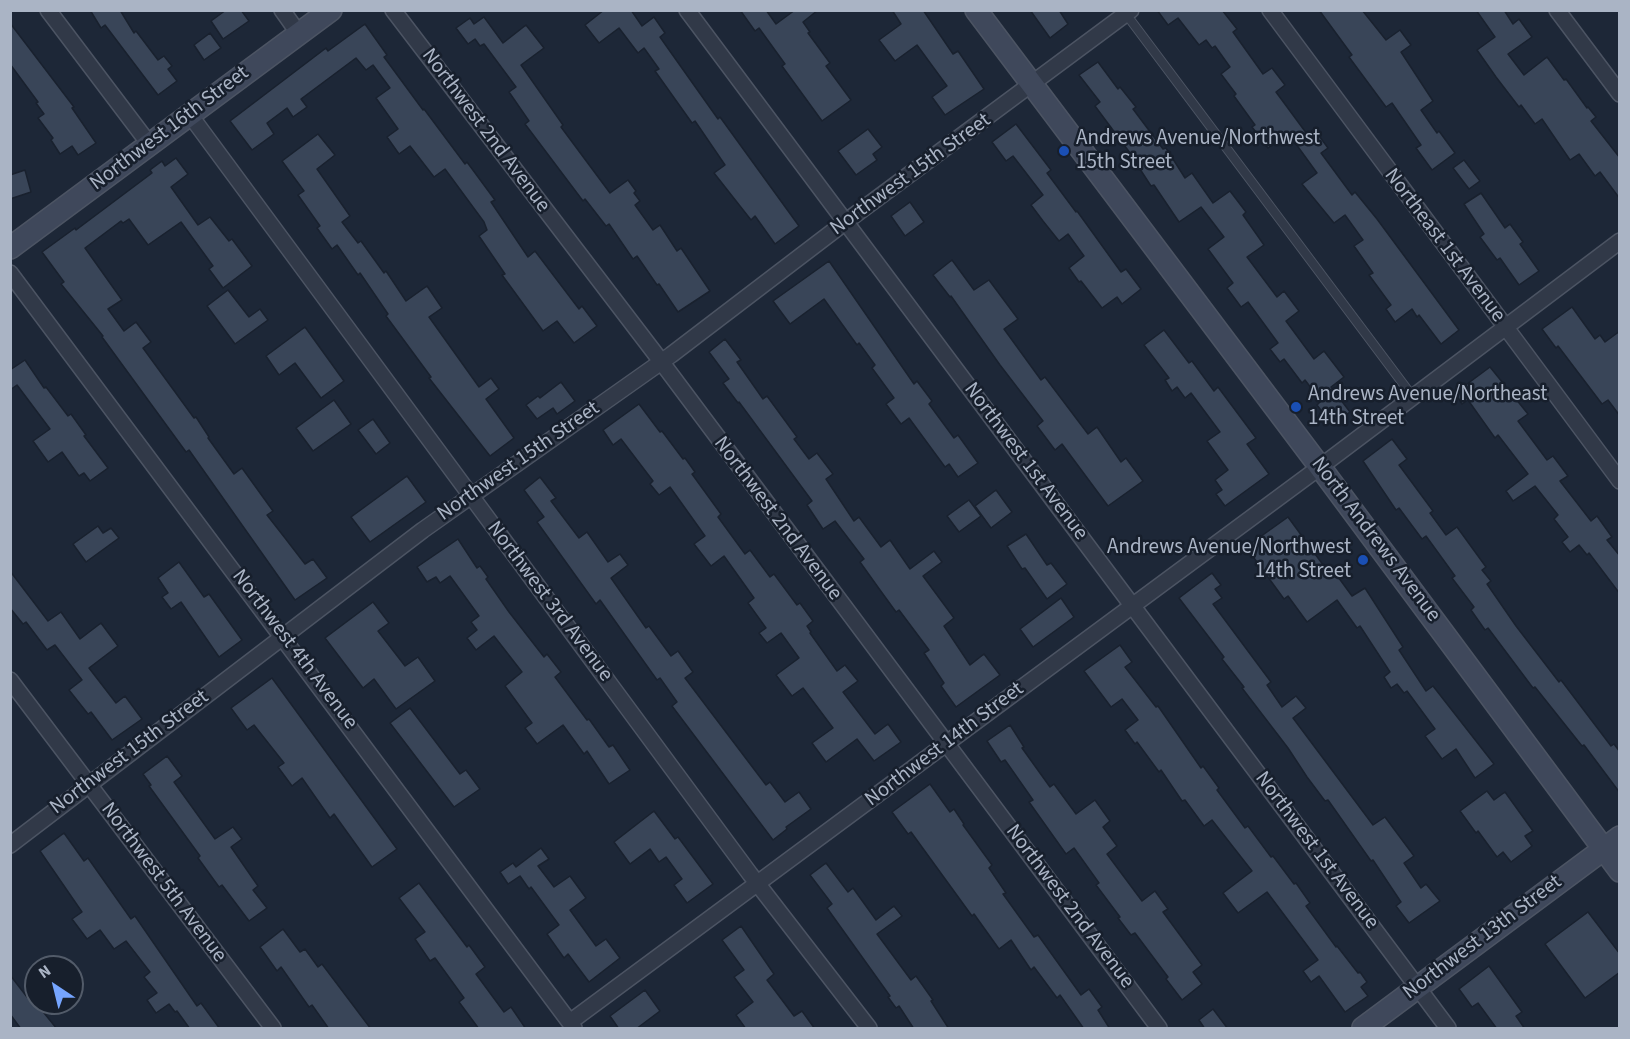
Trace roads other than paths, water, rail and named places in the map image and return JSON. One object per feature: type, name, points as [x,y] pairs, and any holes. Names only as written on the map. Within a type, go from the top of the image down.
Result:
[{"type":"main road","name":"Northwest 16th Street","points":[[10,248],[331,10]]},
{"type":"main road","name":"North Andrews Avenue","points":[[976,10],[1320,467],[1611,843],[1620,871]]},
{"type":"main road","name":"Northwest 13th Street","points":[[1363,1029],[1611,843]]},
{"type":"street","points":[[48,10],[150,145]]},
{"type":"street","points":[[282,10],[299,34]]},
{"type":"street","name":"Northwest 2nd Avenue","points":[[393,10],[660,362],[1159,1029]]},
{"type":"street","name":"Northwest 1st Avenue","points":[[687,10],[1448,1029]]},
{"type":"street","name":"Northeast 1st Avenue","points":[[1270,10],[1620,481]]},
{"type":"street","points":[[1557,10],[1620,94]]},
{"type":"street","name":"Northwest 15th Street","points":[[10,844],[423,530],[671,355],[844,223],[1129,12]]},
{"type":"street","name":"Northwest 3rd Avenue","points":[[190,115],[758,884],[869,1029]]},
{"type":"street","name":"Northwest 14th Street","points":[[572,1025],[1620,241]]},
{"type":"street","name":"Northwest 4th Avenue","points":[[10,273],[572,1025]]},
{"type":"street","name":"Northwest 5th Avenue","points":[[10,680],[273,1029]]},
{"type":"lane","points":[[1129,12],[1413,397]]},
{"type":"place","name":"Andrews Avenue/Northwest 15th Street","points":[[1064,151]]},
{"type":"place","name":"Andrews Avenue/Northeast 14th Street","points":[[1296,407]]},
{"type":"place","name":"Andrews Avenue/Northwest 14th Street","points":[[1363,560]]}]
